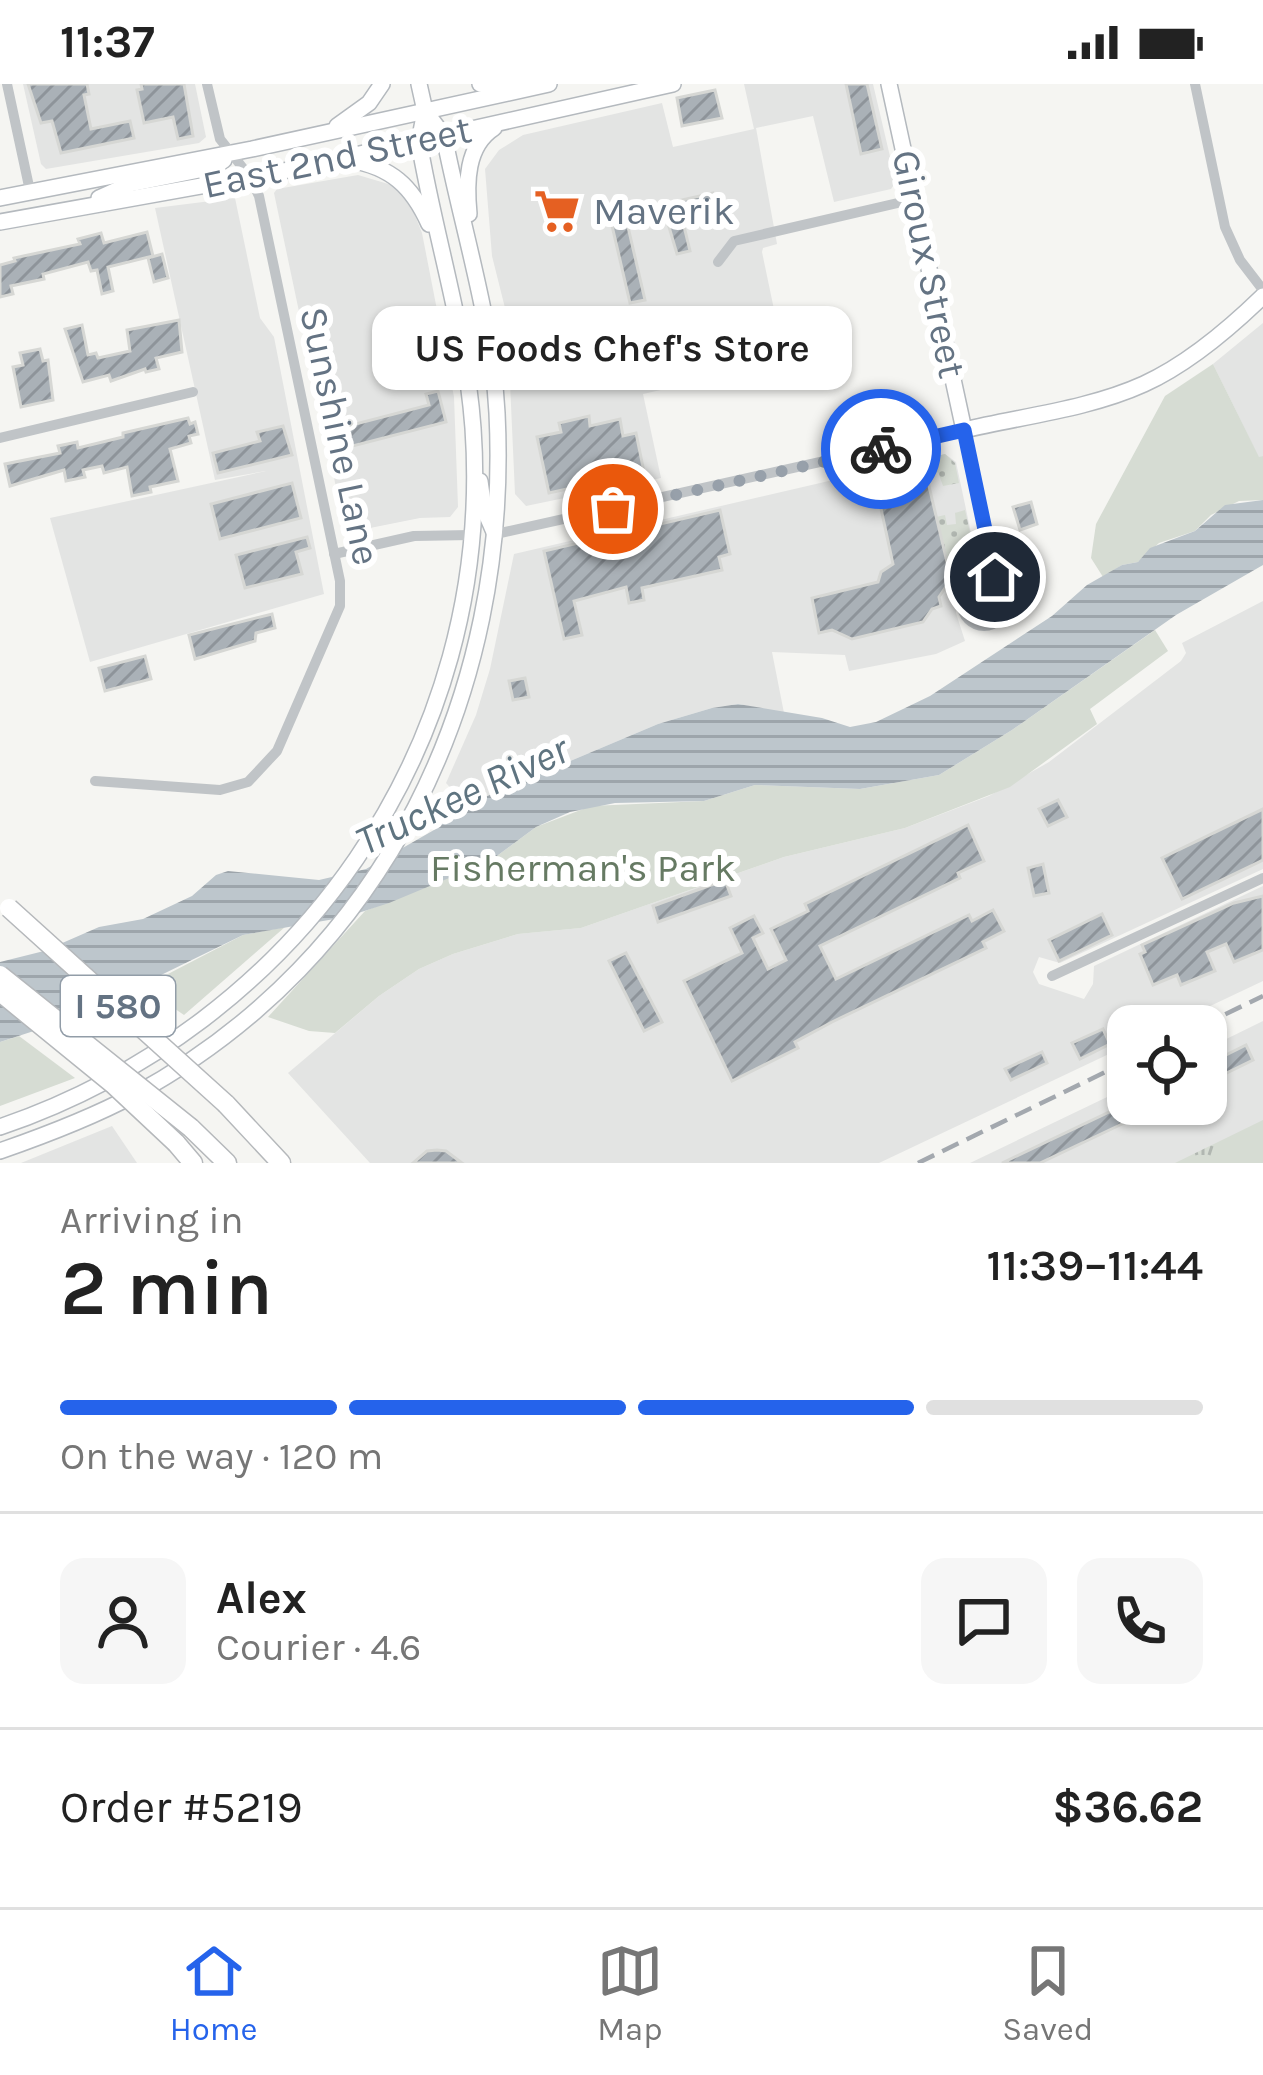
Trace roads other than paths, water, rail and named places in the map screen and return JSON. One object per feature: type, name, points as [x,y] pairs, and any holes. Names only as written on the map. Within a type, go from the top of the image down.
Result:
[{"type":"highway","name":"I 580","points":[[5,904],[226,1104],[281,1163]]},
{"type":"highway","name":"I 580","points":[[0,975],[227,1163]]},
{"type":"highway","points":[[0,992],[113,1084],[193,1163]]},
{"type":"main road","points":[[322,134],[360,111],[382,84]]},
{"type":"main road","points":[[0,1127],[84,1093],[160,1053],[254,978],[310,921],[353,866],[385,815],[423,736],[445,672],[466,580],[474,476],[466,371],[419,142],[425,111],[419,84]]},
{"type":"main road","points":[[480,84],[542,86]]},
{"type":"main road","name":"Giroux Street","points":[[889,84],[964,430]]},
{"type":"main road","name":"East 2nd Street","points":[[0,222],[341,159],[664,85]]},
{"type":"main road","name":"East 2nd Street","points":[[0,198],[542,86]]},
{"type":"main road","points":[[0,1151],[64,1128],[135,1094],[225,1034],[294,974],[355,904],[416,808],[460,704],[486,608],[496,535],[496,408],[487,332],[444,136],[425,111]]},
{"type":"main road","points":[[473,271],[468,197],[473,151],[480,138],[502,123]]},
{"type":"main road","points":[[87,206],[130,184],[214,167],[229,153]]},
{"type":"main road","points":[[341,159],[374,165],[403,181],[422,209],[443,259]]},
{"type":"main road","points":[[964,430],[1143,384],[1203,347],[1263,293]]},
{"type":"main road","points":[[474,476],[483,485],[484,509],[496,535]]},
{"type":"main road","points":[[471,535],[481,545],[479,592],[486,608]]},
{"type":"street","points":[[7,84],[30,191]]},
{"type":"street","name":"Sunshine Lane","points":[[95,781],[220,790],[248,782],[277,751],[335,620],[341,594],[259,196],[217,131],[207,84]]},
{"type":"street","points":[[1195,84],[1225,227],[1263,293]]},
{"type":"street","points":[[718,262],[734,241],[915,199]]},
{"type":"street","points":[[0,438],[193,392]]},
{"type":"street","points":[[496,535],[964,430]]},
{"type":"street","name":"Giroux Street","points":[[964,430],[996,570],[992,584]]},
{"type":"street","points":[[334,554],[414,536],[471,535]]},
{"type":"street","points":[[981,582],[992,584],[1004,596],[1003,616],[980,626],[964,614],[963,595],[981,582]]},
{"type":"street","points":[[1052,976],[1263,878]]},
{"type":"railway","points":[[1227,1013],[1263,996]]},
{"type":"railway","points":[[918,1163],[1107,1071]]},
{"type":"place","name":"Maverik","points":[[557,211]]},
{"type":"place","name":"US Foods Chef's Store","points":[[613,509]]},
{"type":"water label","name":"Truckee River","points":[[462,795]]},
{"type":"park label","name":"Fisherman's Park","points":[[583,868]]}]
